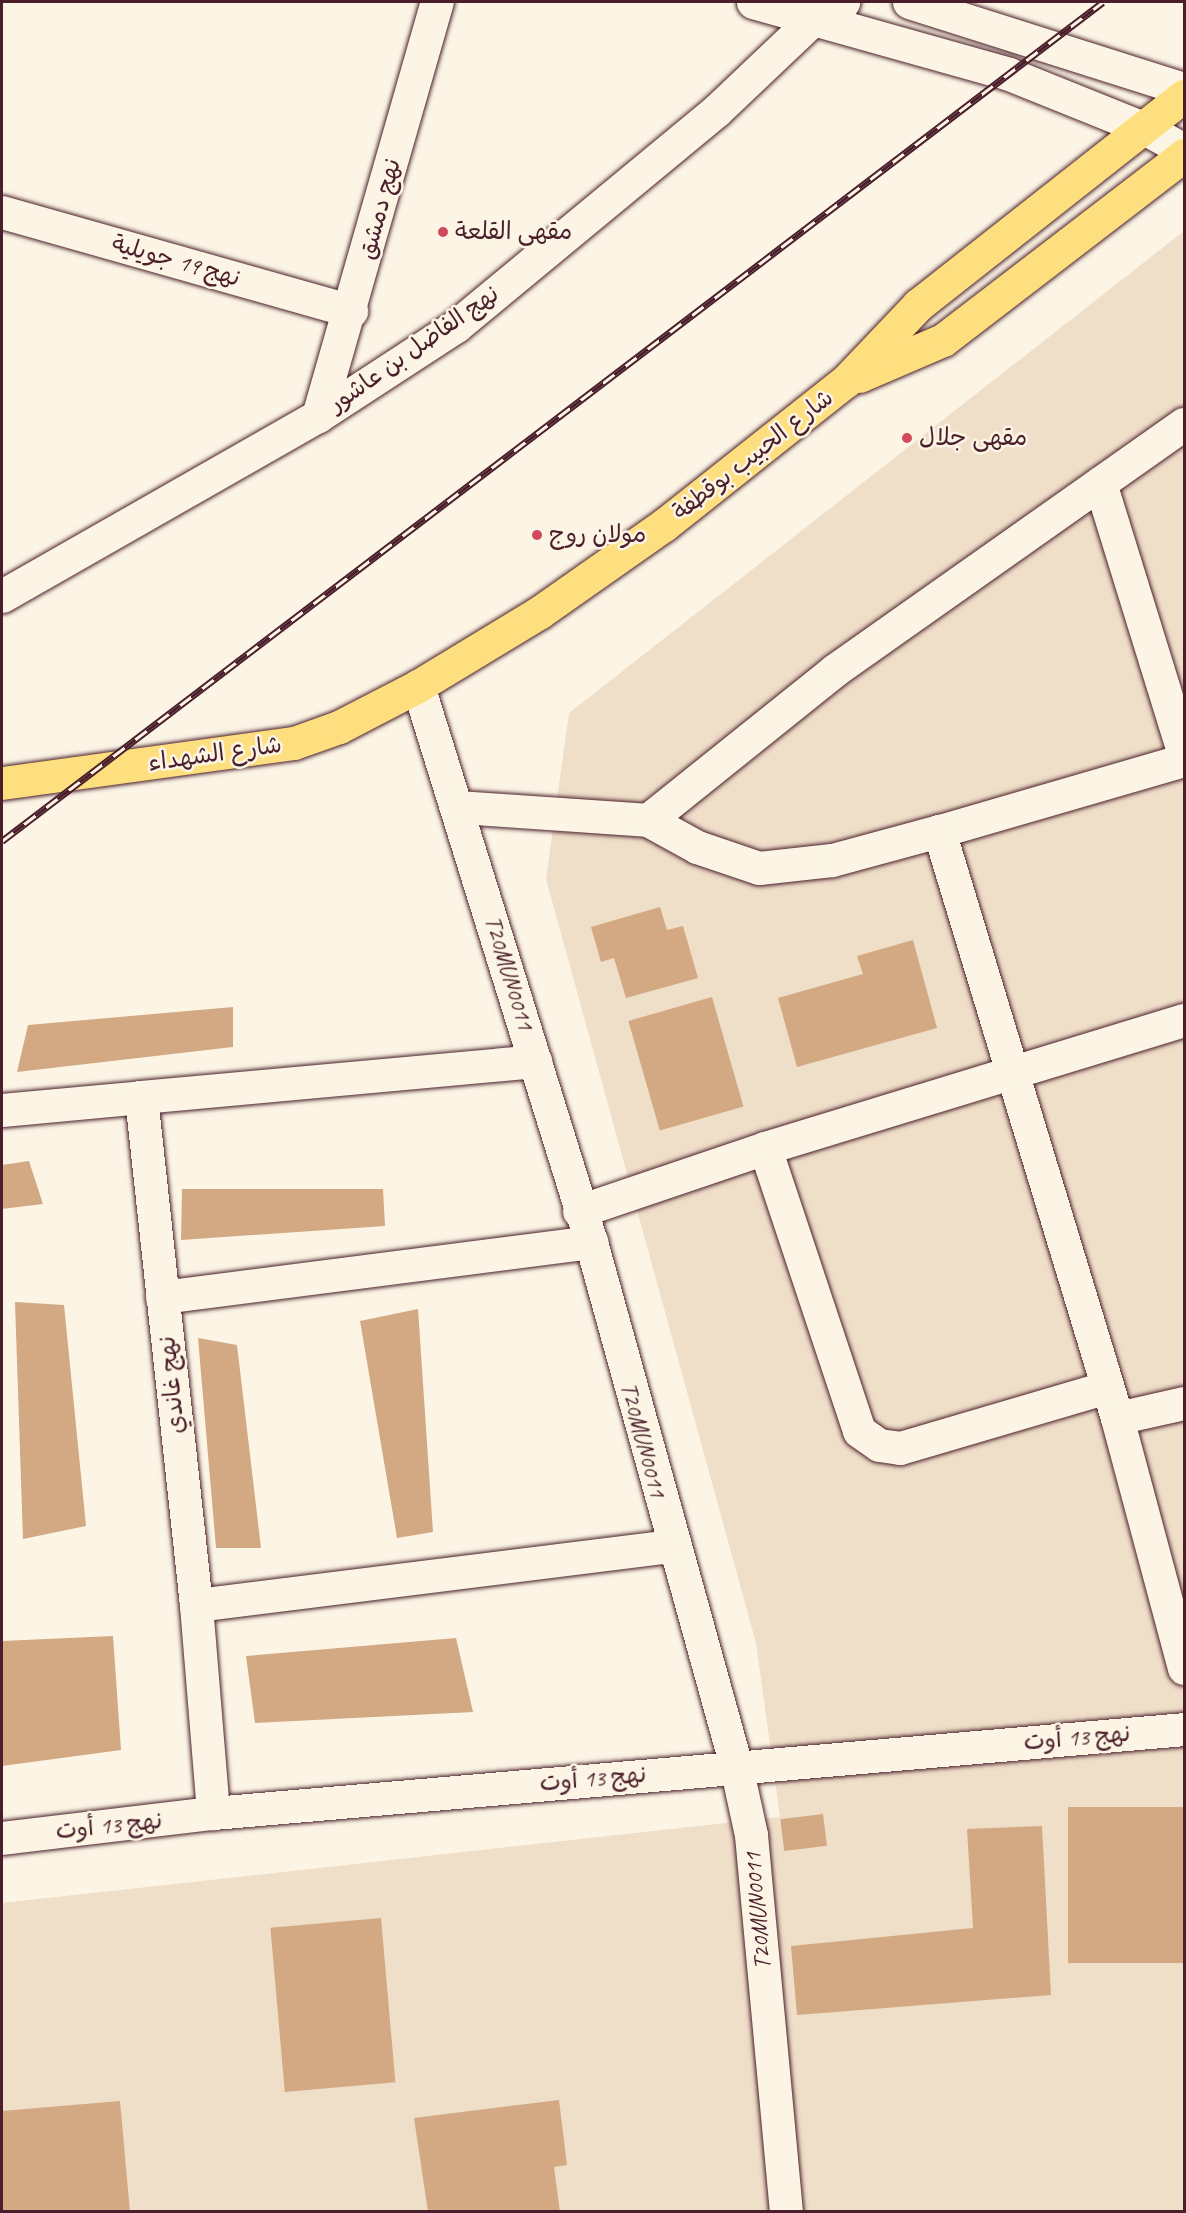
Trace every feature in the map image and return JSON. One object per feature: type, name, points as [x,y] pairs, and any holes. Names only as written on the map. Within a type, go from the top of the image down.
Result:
[{"type":"main road","name":"شارع الحبيب بوقطفة","points":[[418,686],[540,612],[664,525],[846,381],[918,305],[1146,129],[1185,96]]},
{"type":"main road","name":"شارع الحبيب بوقطفة","points":[[846,381],[943,340],[1185,155]]},
{"type":"main road","name":"شارع الشهداء","points":[[2,783],[294,743],[339,727],[418,686]]},
{"type":"street","name":"نهج دمشق","points":[[318,416],[351,311],[437,2]]},
{"type":"street","points":[[753,2],[815,17],[1008,74],[1146,129],[1185,150]]},
{"type":"street","name":"نهج الفاضل بن عاشور","points":[[2,596],[318,416],[456,326],[716,111],[815,17],[843,2]]},
{"type":"street","points":[[909,2],[1020,40],[1185,89]]},
{"type":"street","points":[[963,2],[1020,40]]},
{"type":"street","name":"نهج 19 جويلية","points":[[2,212],[351,311]]},
{"type":"street","points":[[648,820],[835,670],[1185,424]]},
{"type":"street","points":[[1100,483],[1185,755]]},
{"type":"street","name":"T20MUN0011","points":[[418,686],[459,807],[579,1210],[591,1242],[671,1546],[735,1766],[751,1835],[786,2211]]},
{"type":"street","points":[[459,807],[648,820],[697,847],[759,868],[832,860],[1185,760]]},
{"type":"street","points":[[939,831],[1117,1418],[1185,1668]]},
{"type":"street","points":[[579,1210],[765,1148],[1185,1020]]},
{"type":"street","points":[[2,1110],[536,1061]]},
{"type":"street","name":"نهج غاندي","points":[[141,1097],[196,1605],[213,1814]]},
{"type":"street","points":[[765,1148],[859,1431],[879,1445],[900,1448],[1107,1387]]},
{"type":"street","points":[[162,1297],[591,1242]]},
{"type":"street","points":[[1117,1418],[1185,1403]]},
{"type":"street","points":[[196,1605],[671,1546]]},
{"type":"street","name":"نهج 13 أوت","points":[[2,1838],[213,1814],[735,1766],[1185,1730]]},
{"type":"shaded area","points":[[1184,231],[1184,2211],[2,2211],[2,1903],[780,1817],[756,1643],[546,879],[569,713]]},
{"type":"building","points":[[660,907],[667,930],[683,926],[698,978],[626,998],[614,958],[601,962],[591,927]]},
{"type":"building","points":[[913,940],[937,1028],[797,1067],[778,998],[863,974],[857,956]]},
{"type":"building","points":[[712,997],[743,1107],[660,1131],[628,1021]]},
{"type":"building","points":[[233,1007],[233,1047],[17,1072],[28,1025]]},
{"type":"building","points":[[29,1161],[43,1204],[2,1209],[2,1165]]},
{"type":"building","points":[[182,1189],[383,1189],[385,1226],[181,1240]]},
{"type":"building","points":[[15,1302],[64,1305],[86,1526],[23,1539]]},
{"type":"building","points":[[418,1309],[433,1532],[397,1538],[360,1321]]},
{"type":"building","points":[[198,1338],[237,1345],[261,1548],[216,1548]]},
{"type":"building","points":[[113,1636],[121,1750],[2,1766],[2,1641]]},
{"type":"building","points":[[456,1638],[473,1712],[255,1723],[246,1656]]},
{"type":"building","points":[[1068,1807],[1184,1807],[1184,1963],[1068,1963]]},
{"type":"building","points":[[823,1814],[827,1846],[784,1851],[780,1819]]},
{"type":"building","points":[[1042,1826],[1051,1995],[797,2015],[791,1946],[973,1928],[967,1829]]},
{"type":"building","points":[[381,1918],[395,2082],[285,2092],[270,1928]]},
{"type":"building","points":[[559,2100],[567,2165],[554,2167],[560,2212],[428,2212],[414,2118]]},
{"type":"building","points":[[120,2101],[130,2212],[2,2212],[2,2111]]},
{"type":"railway","points":[[2,841],[1103,2]]},
{"type":"place","name":"مقهى القلعة","points":[[443,232]]},
{"type":"place","name":"مقهى جلال","points":[[907,438]]},
{"type":"place","name":"مولان روج","points":[[537,535]]}]
